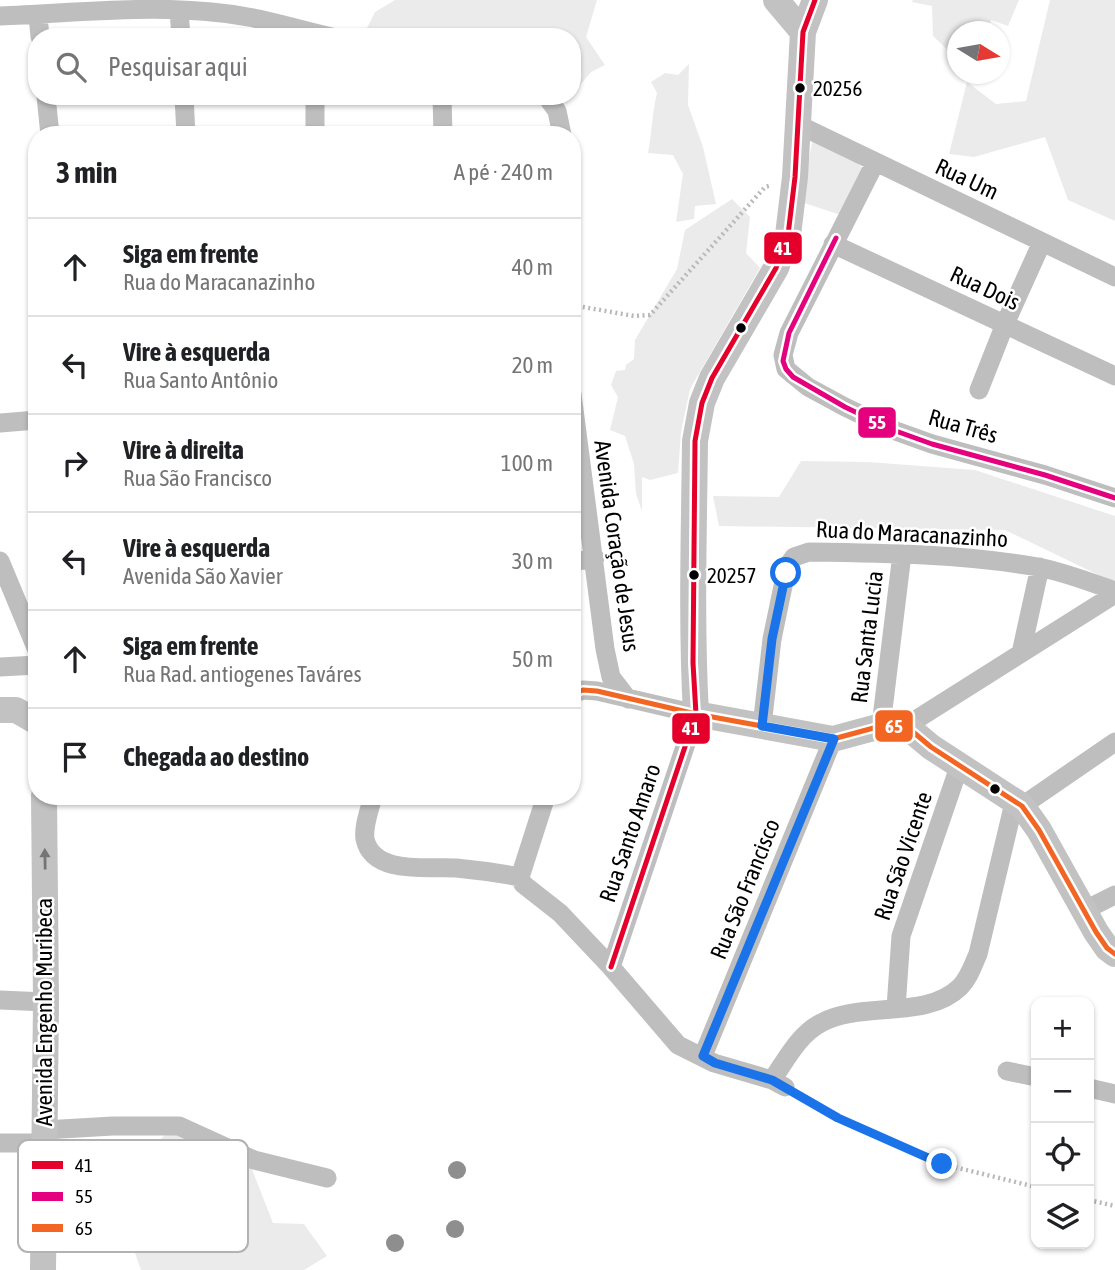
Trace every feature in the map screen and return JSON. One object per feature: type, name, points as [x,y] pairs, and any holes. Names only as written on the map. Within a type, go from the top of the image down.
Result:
[{"type":"main road","points":[[776,0],[803,32]]},
{"type":"main road","points":[[815,0],[803,32],[794,200],[783,251],[712,378],[698,420],[695,441],[693,663],[696,714],[834,739],[894,726],[931,747],[1018,804],[1039,830],[1083,911],[1107,948],[1115,954]]},
{"type":"main road","name":"Avenida Engenho Muribeca","points":[[44,805],[44,1140]]},
{"type":"main road","name":"Avenida Engenho Muribeca","points":[[43,1252],[43,1270]]},
{"type":"street","points":[[0,16],[115,10],[179,11],[247,17],[290,28]]},
{"type":"street","points":[[179,11],[180,28]]},
{"type":"street","points":[[38,15],[39,28]]},
{"type":"street","points":[[47,105],[49,126]]},
{"type":"street","points":[[184,105],[186,126]]},
{"type":"street","points":[[315,105],[315,126]]},
{"type":"street","points":[[442,105],[443,126]]},
{"type":"street","points":[[553,105],[557,111],[560,126]]},
{"type":"street","name":"Rua Um","points":[[799,125],[1115,277]]},
{"type":"street","name":"Rua Três","points":[[875,163],[796,317],[784,351],[784,365],[793,377],[845,407],[893,430],[1115,498]]},
{"type":"street","points":[[979,390],[1042,242]]},
{"type":"street","name":"Rua Dois","points":[[833,244],[1115,376]]},
{"type":"street","points":[[0,422],[28,420]]},
{"type":"street","name":"Avenida Coração de Jesus","points":[[581,471],[611,677],[628,699]]},
{"type":"street","name":"Rua do Maracanazinho","points":[[762,726],[772,639],[787,567],[792,558],[809,552],[902,554],[1040,567],[1115,592]]},
{"type":"street","name":"Rua Santa Lucia","points":[[894,726],[902,554]]},
{"type":"street","points":[[581,560],[595,558]]},
{"type":"street","points":[[0,561],[28,628]]},
{"type":"street","points":[[1021,653],[1040,567]]},
{"type":"street","points":[[894,726],[1021,653],[1115,592]]},
{"type":"street","points":[[0,667],[28,665]]},
{"type":"street","points":[[581,691],[597,691],[696,714]]},
{"type":"street","name":"Rua Santo Amaro","points":[[611,967],[696,714]]},
{"type":"street","name":"Rua São Francisco","points":[[703,1056],[834,739]]},
{"type":"street","points":[[543,805],[520,877],[523,884],[560,913],[678,1045],[722,1065],[779,1084],[795,1047],[819,1024],[849,1013],[935,1001],[960,988],[969,975],[983,939],[1018,804],[1115,742]]},
{"type":"street","name":"Rua São Vicente","points":[[896,1008],[901,936],[960,764]]},
{"type":"street","points":[[371,805],[365,839],[382,860],[411,868],[450,868],[520,877]]},
{"type":"street","points":[[1083,911],[1115,895]]},
{"type":"street","points":[[0,1000],[46,1002]]},
{"type":"street","points":[[1007,1071],[1031,1076]]},
{"type":"street","points":[[1094,1089],[1115,1094]]},
{"type":"street","points":[[22,1140],[113,1126],[179,1126],[210,1140]]},
{"type":"street","points":[[0,1143],[18,1141]]},
{"type":"street","points":[[248,1157],[327,1178]]},
{"type":"path","points":[[581,307],[634,316],[650,315],[765,187]]},
{"type":"path","points":[[779,1084],[838,1118],[942,1164],[1032,1186]]},
{"type":"path","points":[[1094,1201],[1115,1206]]},
{"type":"shaded area","points":[[395,0],[597,0],[586,37],[605,65],[591,72],[581,84],[581,28],[367,28],[375,12]]},
{"type":"shaded area","points":[[1019,0],[1010,21],[947,21],[947,49],[933,36],[932,6],[912,2]]},
{"type":"shaded area","points":[[1050,0],[1115,0],[1115,221],[1068,200],[1045,137],[974,157],[949,154],[966,84],[996,104],[1026,101]]},
{"type":"shaded area","points":[[689,64],[688,105],[703,147],[716,204],[695,206],[694,219],[676,222],[683,174],[673,155],[648,153],[657,93],[651,82],[665,73],[678,75]]},
{"type":"shaded area","points":[[813,138],[853,158],[866,172],[841,215],[801,202]]},
{"type":"shaded area","points":[[732,199],[750,217],[746,253],[760,268],[690,389],[681,432],[678,473],[650,480],[642,477],[642,511],[636,494],[634,464],[625,436],[610,430],[618,397],[611,385],[616,371],[625,370],[626,365],[634,359],[635,340],[677,269],[685,230]]},
{"type":"shaded area","points":[[801,461],[868,462],[975,470],[1115,516],[1115,583],[1005,530],[719,526],[713,496],[779,497]]},
{"type":"shaded area","points":[[171,1129],[211,1140],[160,1140]]},
{"type":"shaded area","points":[[248,1159],[273,1223],[304,1224],[327,1256],[304,1270],[141,1270],[135,1252],[248,1252]]},
{"type":"transit line","name":"41","points":[[611,967],[696,714],[693,663],[695,441],[702,403],[712,378],[776,268],[788,235],[795,177],[803,32],[815,0]]},
{"type":"transit line","name":"55","points":[[836,238],[789,333],[783,361],[793,377],[845,407],[893,430],[1115,498]]},
{"type":"transit line","name":"65","points":[[581,691],[597,691],[696,714],[833,739],[881,726],[906,726],[931,747],[1022,806],[1039,830],[1096,932],[1107,948],[1115,954]]},
{"type":"place","name":"20256","points":[[800,88]]},
{"type":"place","name":"20257","points":[[694,575]]},
{"type":"route","points":[[786,573],[772,639],[762,726],[834,739],[703,1056],[729,1068],[772,1080],[838,1118],[942,1164]]}]
